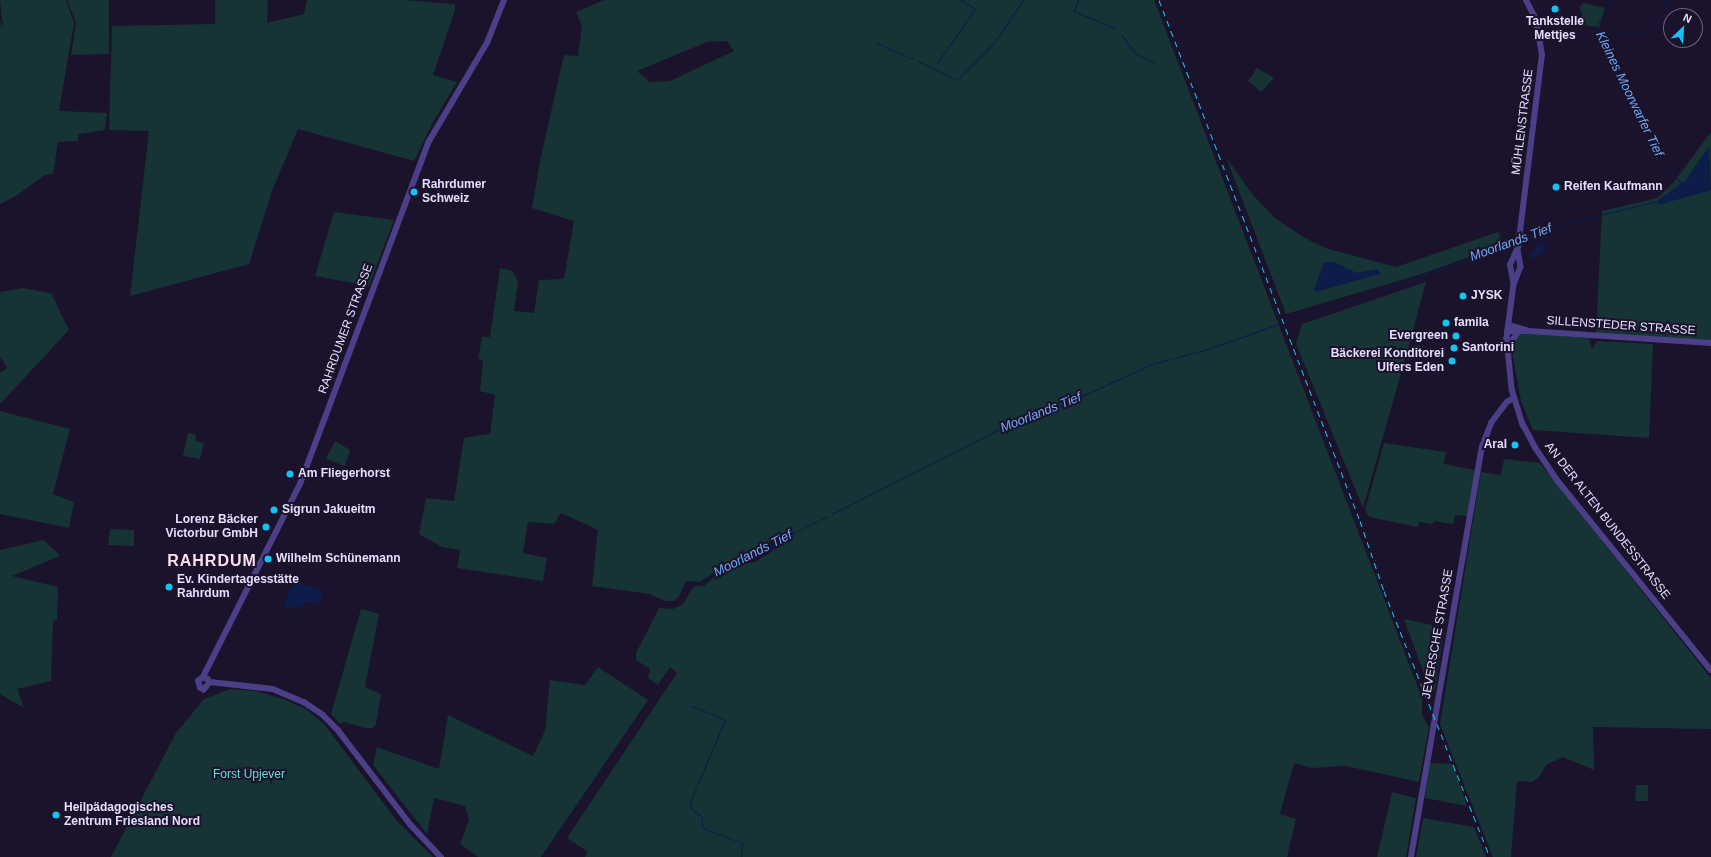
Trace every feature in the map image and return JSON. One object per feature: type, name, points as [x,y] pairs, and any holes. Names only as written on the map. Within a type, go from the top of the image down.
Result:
[{"type":"street","name":"RAHRDUMER STRASSE","points":[[441,857],[411,825],[348,742],[323,715],[304,702],[273,689],[220,683],[207,680],[208,666],[300,484],[428,143],[487,44],[504,0]]},
{"type":"street","name":"MÜHLENSTRASSE","points":[[1516,261],[1542,55],[1536,20],[1526,0]]},
{"type":"street","points":[[1508,325],[1515,271],[1510,265],[1516,261],[1521,266],[1515,271]]},
{"type":"street","name":"SILLENSTEDER STRASSE","points":[[1508,325],[1529,330],[1711,343]]},
{"type":"street","name":"AN DER ALTEN BUNDESSTRASSE","points":[[1508,325],[1508,346],[1515,405],[1535,447],[1554,475],[1711,670]]},
{"type":"street","name":"SILLENSTEDER STRASSE","points":[[1507,331],[1518,332],[1529,330]]},
{"type":"street","points":[[1508,346],[1518,332]]},
{"type":"street","name":"JEVERSCHE STRASSE","points":[[1411,857],[1482,446],[1494,418],[1507,402],[1514,398]]},
{"type":"street","points":[[1494,418],[1515,405]]},
{"type":"green space","points":[[0,0],[66,0],[74,23],[59,111],[107,113],[105,130],[78,134],[78,141],[58,142],[53,174],[45,175],[16,196],[0,204],[0,21],[3,28]]},
{"type":"green space","points":[[67,0],[109,0],[109,54],[71,55],[76,23]]},
{"type":"green space","points":[[215,0],[268,0],[267,23],[304,14],[307,0],[404,0],[455,4],[455,10],[433,75],[457,82],[432,124],[414,161],[298,129],[272,191],[249,264],[130,296],[149,131],[109,130],[112,26],[215,24]]},
{"type":"green space","points":[[604,0],[1154,0],[1422,698],[1422,715],[1429,727],[1419,782],[1346,766],[1312,768],[1294,763],[1280,814],[1296,819],[1287,857],[585,857],[588,852],[567,838],[677,673],[670,667],[658,685],[648,678],[650,669],[636,660],[636,653],[659,608],[673,609],[683,604],[694,586],[704,586],[719,573],[734,566],[755,562],[793,538],[789,533],[715,571],[700,582],[686,581],[679,596],[674,601],[666,601],[649,594],[592,586],[598,530],[561,513],[554,524],[528,522],[523,553],[547,558],[543,581],[457,568],[460,550],[442,547],[419,534],[426,498],[454,501],[464,438],[490,434],[495,395],[480,391],[483,360],[478,359],[482,337],[490,337],[500,268],[513,271],[518,282],[514,311],[534,313],[539,280],[564,279],[574,221],[532,208],[541,156],[564,55],[578,56],[582,26],[576,12]],"holes":[[[727,41],[734,51],[670,81],[650,82],[637,71],[707,42]]]},
{"type":"green space","points":[[1583,3],[1605,8],[1599,27],[1577,24],[1583,14],[1579,7]]},
{"type":"green space","points":[[1257,68],[1274,78],[1261,92],[1248,81]]},
{"type":"green space","points":[[1711,132],[1711,341],[1596,333],[1602,211],[1657,198],[1673,183]]},
{"type":"green space","points":[[1226,157],[1252,194],[1275,218],[1303,237],[1325,248],[1396,267],[1498,232],[1502,241],[1513,241],[1422,274],[1286,314]]},
{"type":"green space","points":[[334,212],[394,220],[369,286],[315,276]]},
{"type":"green space","points":[[1426,282],[1363,508],[1296,344],[1302,324]]},
{"type":"green space","points":[[23,288],[51,293],[69,330],[0,404],[0,373],[7,368],[0,356],[0,292]]},
{"type":"green space","points":[[1522,333],[1589,338],[1592,349],[1597,341],[1653,344],[1649,438],[1533,430],[1521,401],[1513,357],[1513,342]]},
{"type":"green space","points":[[0,411],[70,429],[53,494],[74,502],[69,528],[0,514]]},
{"type":"green space","points":[[188,433],[195,434],[196,441],[204,443],[200,459],[183,456]]},
{"type":"green space","points":[[335,441],[350,450],[345,466],[326,459]]},
{"type":"green space","points":[[1384,443],[1446,452],[1444,464],[1475,470],[1467,516],[1455,515],[1453,524],[1434,521],[1433,524],[1419,522],[1418,527],[1369,517],[1365,510]]},
{"type":"green space","points":[[1504,459],[1540,463],[1711,678],[1711,729],[1593,727],[1594,770],[1563,757],[1546,765],[1539,777],[1532,782],[1517,781],[1511,857],[1493,857],[1440,724],[1481,472],[1501,475]]},
{"type":"green space","points":[[110,529],[134,530],[134,546],[108,545]]},
{"type":"green space","points":[[44,540],[60,556],[12,576],[58,587],[57,620],[53,621],[51,681],[17,689],[24,708],[0,694],[0,550]]},
{"type":"green space","points":[[361,609],[379,614],[365,687],[381,694],[376,724],[373,728],[366,728],[344,722],[340,724],[331,714]]},
{"type":"green space","points":[[1404,619],[1436,626],[1444,631],[1435,690],[1430,690]]},
{"type":"green space","points":[[598,667],[648,700],[541,857],[478,857],[460,844],[469,820],[465,806],[434,798],[427,834],[373,765],[377,747],[439,769],[448,715],[533,756],[545,731],[550,680],[585,685]]},
{"type":"green space","name":"Forst Upjever","points":[[230,689],[255,691],[283,699],[306,709],[324,724],[397,821],[433,857],[111,857],[176,733],[204,699]]},
{"type":"green space","points":[[1430,763],[1453,764],[1467,806],[1425,798]]},
{"type":"green space","points":[[1636,785],[1648,785],[1648,801],[1635,801]]},
{"type":"green space","points":[[1392,792],[1416,798],[1406,857],[1377,857]]},
{"type":"green space","points":[[1423,818],[1474,827],[1486,857],[1416,857]]},
{"type":"water","points":[[1709,146],[1711,190],[1658,205],[1658,200],[1685,181]]},
{"type":"water","points":[[1539,242],[1546,243],[1542,253],[1530,260],[1531,254]]},
{"type":"water","points":[[1324,262],[1334,262],[1357,273],[1378,269],[1380,274],[1316,292],[1314,289]]},
{"type":"water","points":[[296,583],[322,589],[320,605],[308,601],[300,608],[287,607],[285,604],[289,589]]},
{"type":"waterway","points":[[937,63],[975,9],[961,0]]},
{"type":"waterway","points":[[917,61],[957,80],[993,44],[1023,0]]},
{"type":"waterway","points":[[1078,0],[1074,11],[1114,28]]},
{"type":"waterway","name":"Kleines Moorwarfer Tief","points":[[1615,0],[1596,25],[1596,31],[1657,156],[1681,184]]},
{"type":"waterway","points":[[1666,8],[1664,6],[1669,0]]},
{"type":"waterway","points":[[1652,26],[1663,20]]},
{"type":"waterway","points":[[1620,33],[1643,33]]},
{"type":"waterway","points":[[1121,34],[1135,53],[1157,64]]},
{"type":"waterway","points":[[876,43],[913,59]]},
{"type":"waterway","name":"Moorlands Tief","points":[[1522,241],[1562,224],[1658,201]]},
{"type":"waterway","name":"Moorlands Tief","points":[[1294,319],[1373,294],[1516,241]]},
{"type":"waterway","name":"Moorlands Tief","points":[[1285,321],[1290,320]]},
{"type":"waterway","name":"Moorlands Tief","points":[[832,514],[1023,417],[1043,414],[1152,364],[1208,349],[1281,323]]},
{"type":"waterway","name":"Moorlands Tief","points":[[701,584],[710,575],[828,516]]},
{"type":"waterway","points":[[692,706],[725,720],[690,802],[691,808],[702,817],[702,826],[707,830],[742,843],[741,857]]},
{"type":"railway","points":[[1159,0],[1360,521],[1384,591],[1490,857]]},
{"type":"place","name":"Tankstelle Mettjes","points":[[1555,9]]},
{"type":"place","name":"Reifen Kaufmann","points":[[1556,187]]},
{"type":"place","name":"Rahrdumer Schweiz","points":[[414,192]]},
{"type":"place","name":"JYSK","points":[[1463,296]]},
{"type":"place","name":"famila","points":[[1446,323]]},
{"type":"place","name":"Evergreen","points":[[1456,336]]},
{"type":"place","name":"Santorini","points":[[1454,348]]},
{"type":"place","name":"Bäckerei Konditorei Ulfers Eden","points":[[1452,361]]},
{"type":"place","name":"Aral","points":[[1515,445]]},
{"type":"place","name":"Am Fliegerhorst","points":[[290,474]]},
{"type":"place","name":"Sigrun Jakueitm","points":[[274,510]]},
{"type":"place","name":"Lorenz Bäcker Victorbur GmbH","points":[[266,527]]},
{"type":"place","name":"Wilhelm Schünemann","points":[[268,559]]},
{"type":"place","name":"Ev. Kindertagesstätte Rahrdum","points":[[169,587]]},
{"type":"place","name":"Heilpädagogisches Zentrum Friesland Nord","points":[[56,815]]},
{"type":"district","name":"RAHRDUM","points":[[212,561]]}]
